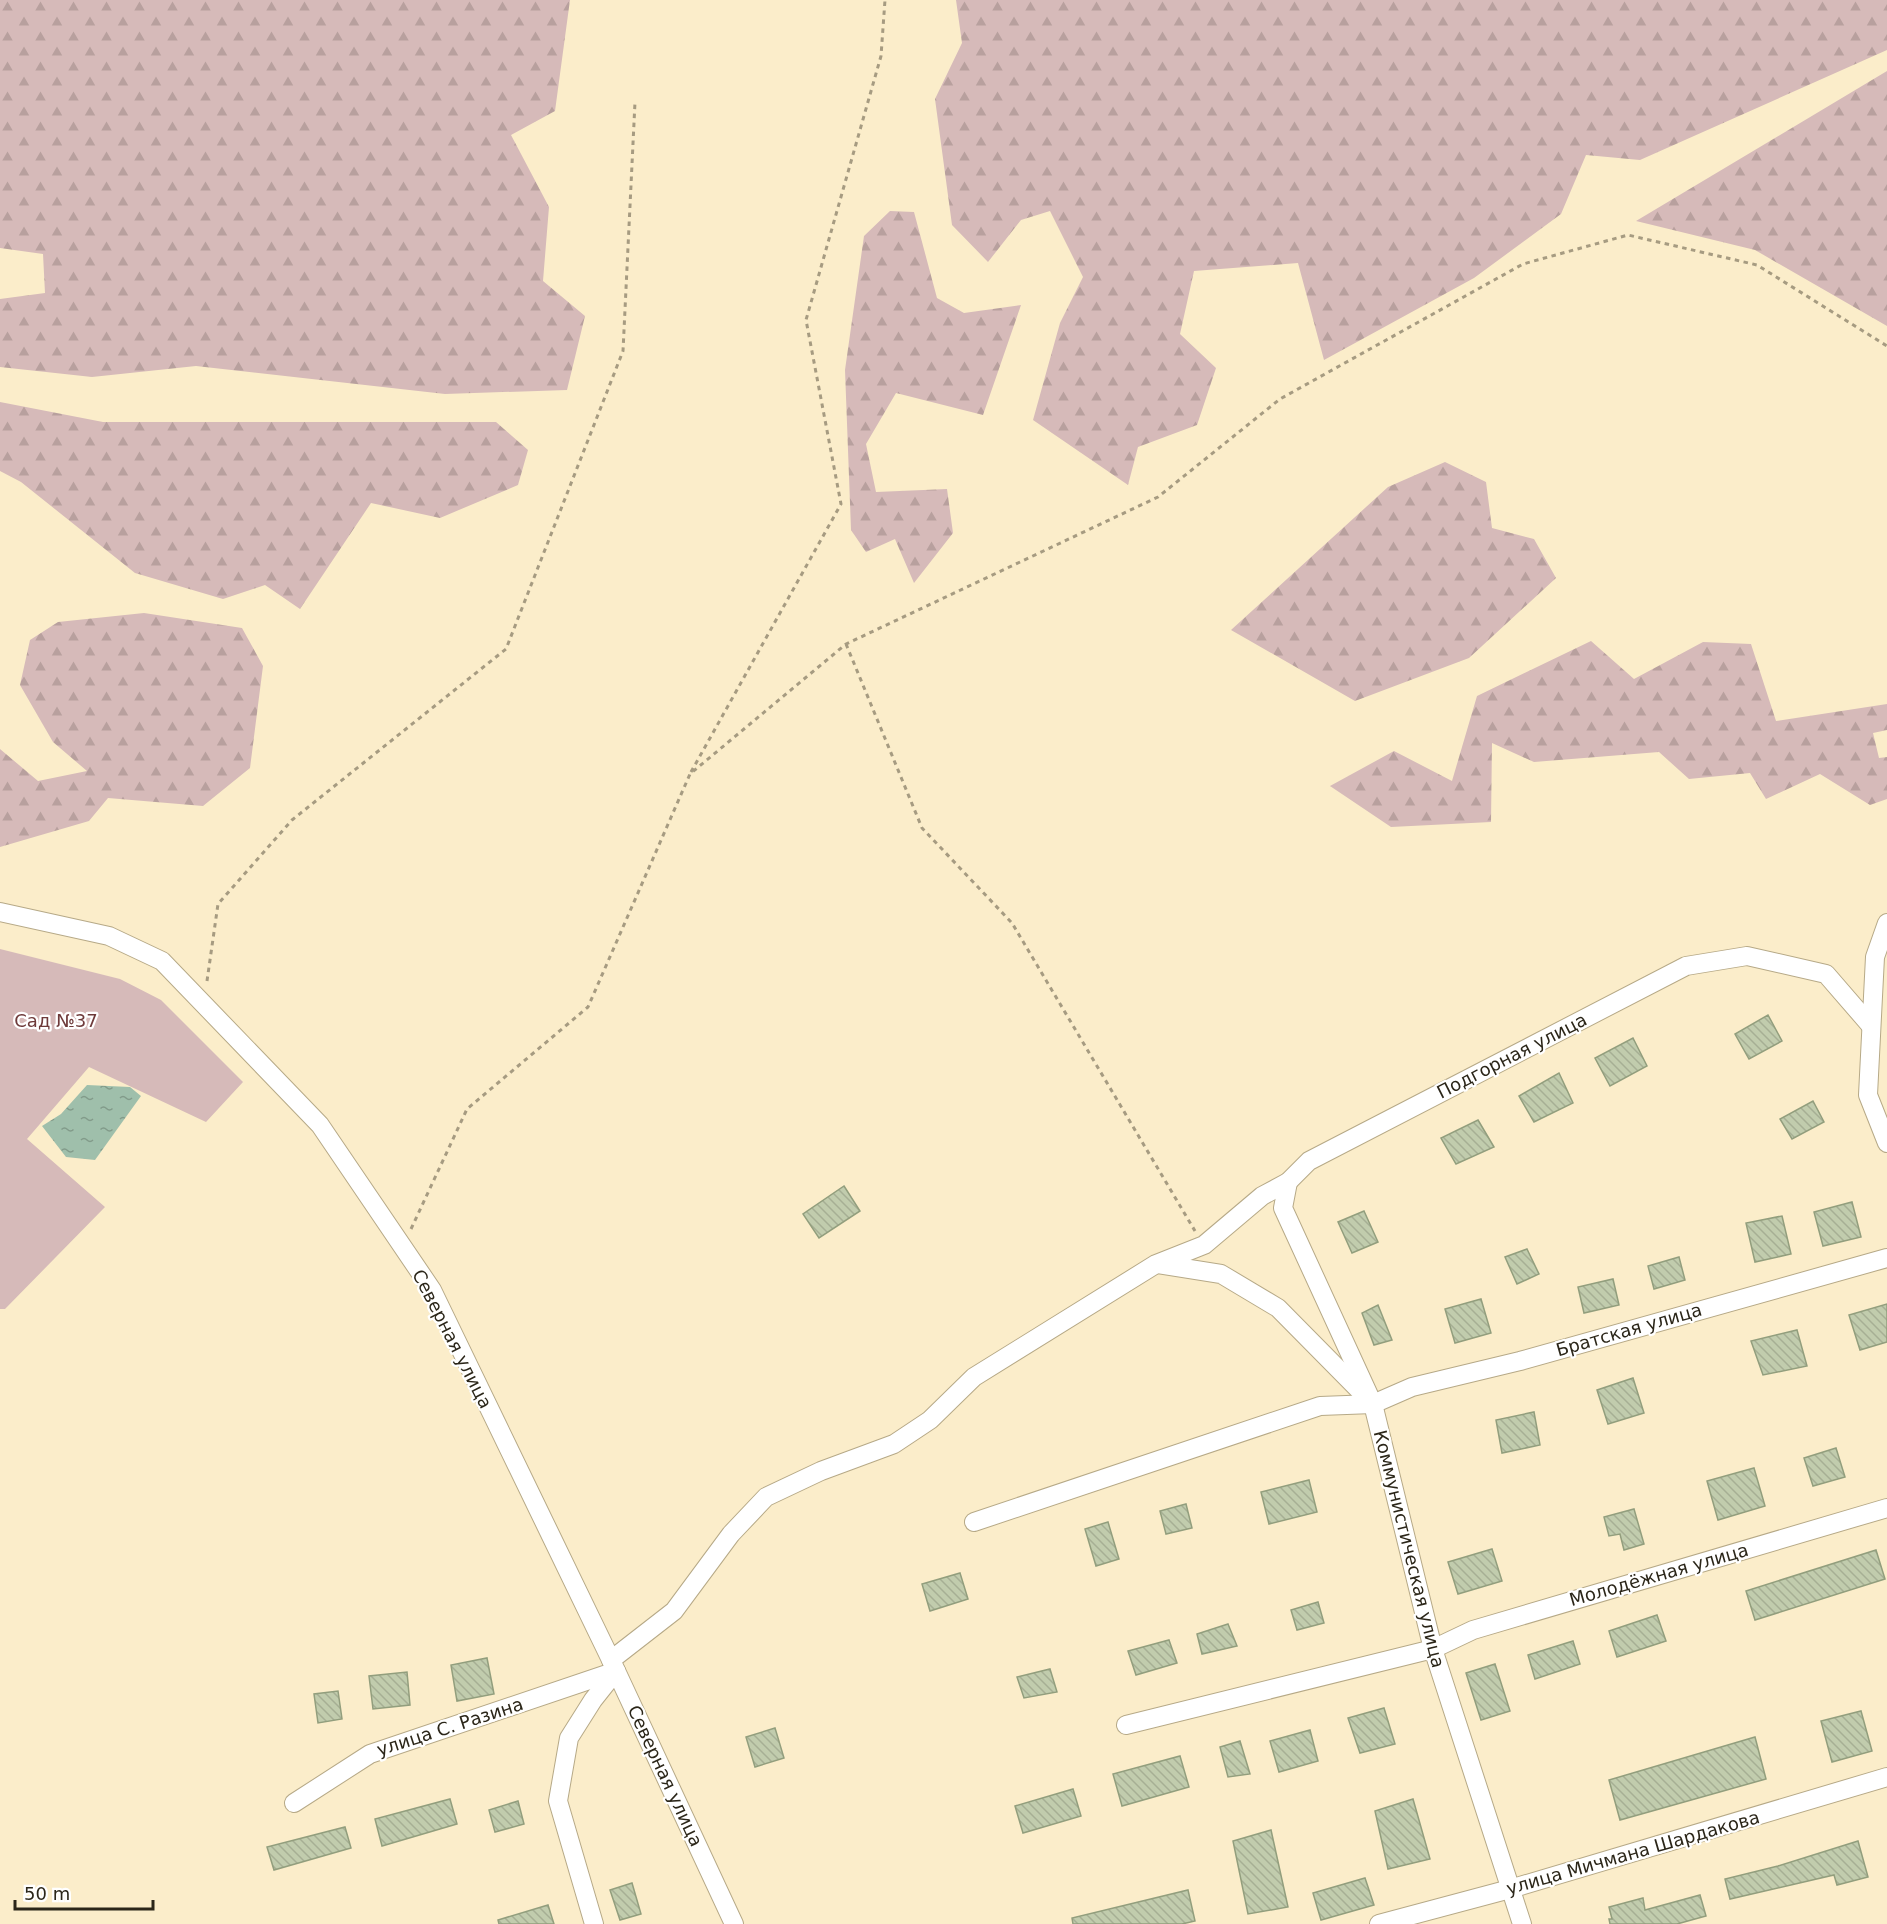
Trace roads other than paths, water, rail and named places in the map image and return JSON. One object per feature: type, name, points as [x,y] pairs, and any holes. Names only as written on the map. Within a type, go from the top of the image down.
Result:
[{"type":"street","name":"Северная улица","points":[[0,912],[109,936],[162,962],[320,1125],[432,1290],[614,1665],[734,1924]]},
{"type":"street","points":[[1887,923],[1875,957],[1868,1095],[1887,1143]]},
{"type":"street","name":"Подгорная улица","points":[[614,1665],[674,1611],[731,1534],[766,1497],[821,1471],[894,1444],[930,1420],[974,1377],[1156,1264],[1204,1245],[1262,1196],[1288,1182],[1310,1161],[1686,966],[1747,956],[1826,974],[1871,1026]]},
{"type":"street","name":"Коммунистическая улица","points":[[1288,1182],[1283,1208],[1373,1404],[1433,1649],[1522,1924]]},
{"type":"street","points":[[1204,1245],[1221,1274]]},
{"type":"street","name":"Братская улица","points":[[1373,1404],[1412,1388],[1520,1361],[1887,1258]]},
{"type":"street","points":[[1156,1264],[1221,1274],[1278,1308],[1318,1345],[1373,1404]]},
{"type":"street","points":[[974,1522],[1320,1406],[1373,1404]]},
{"type":"street","name":"Молодёжная улица","points":[[1126,1725],[1433,1649],[1473,1630],[1887,1508]]},
{"type":"street","points":[[594,1924],[558,1801],[569,1738],[614,1665]]},
{"type":"street","name":"улица С. Разина","points":[[294,1803],[370,1754],[614,1665]]},
{"type":"street","name":"улица Мичмана Шардакова","points":[[1378,1924],[1510,1889],[1887,1777]]},
{"type":"water","points":[[87,1085],[130,1087],[141,1096],[95,1160],[66,1157],[42,1126],[61,1114]]},
{"type":"park label","name":"Сад №37","points":[[56,1021]]}]
